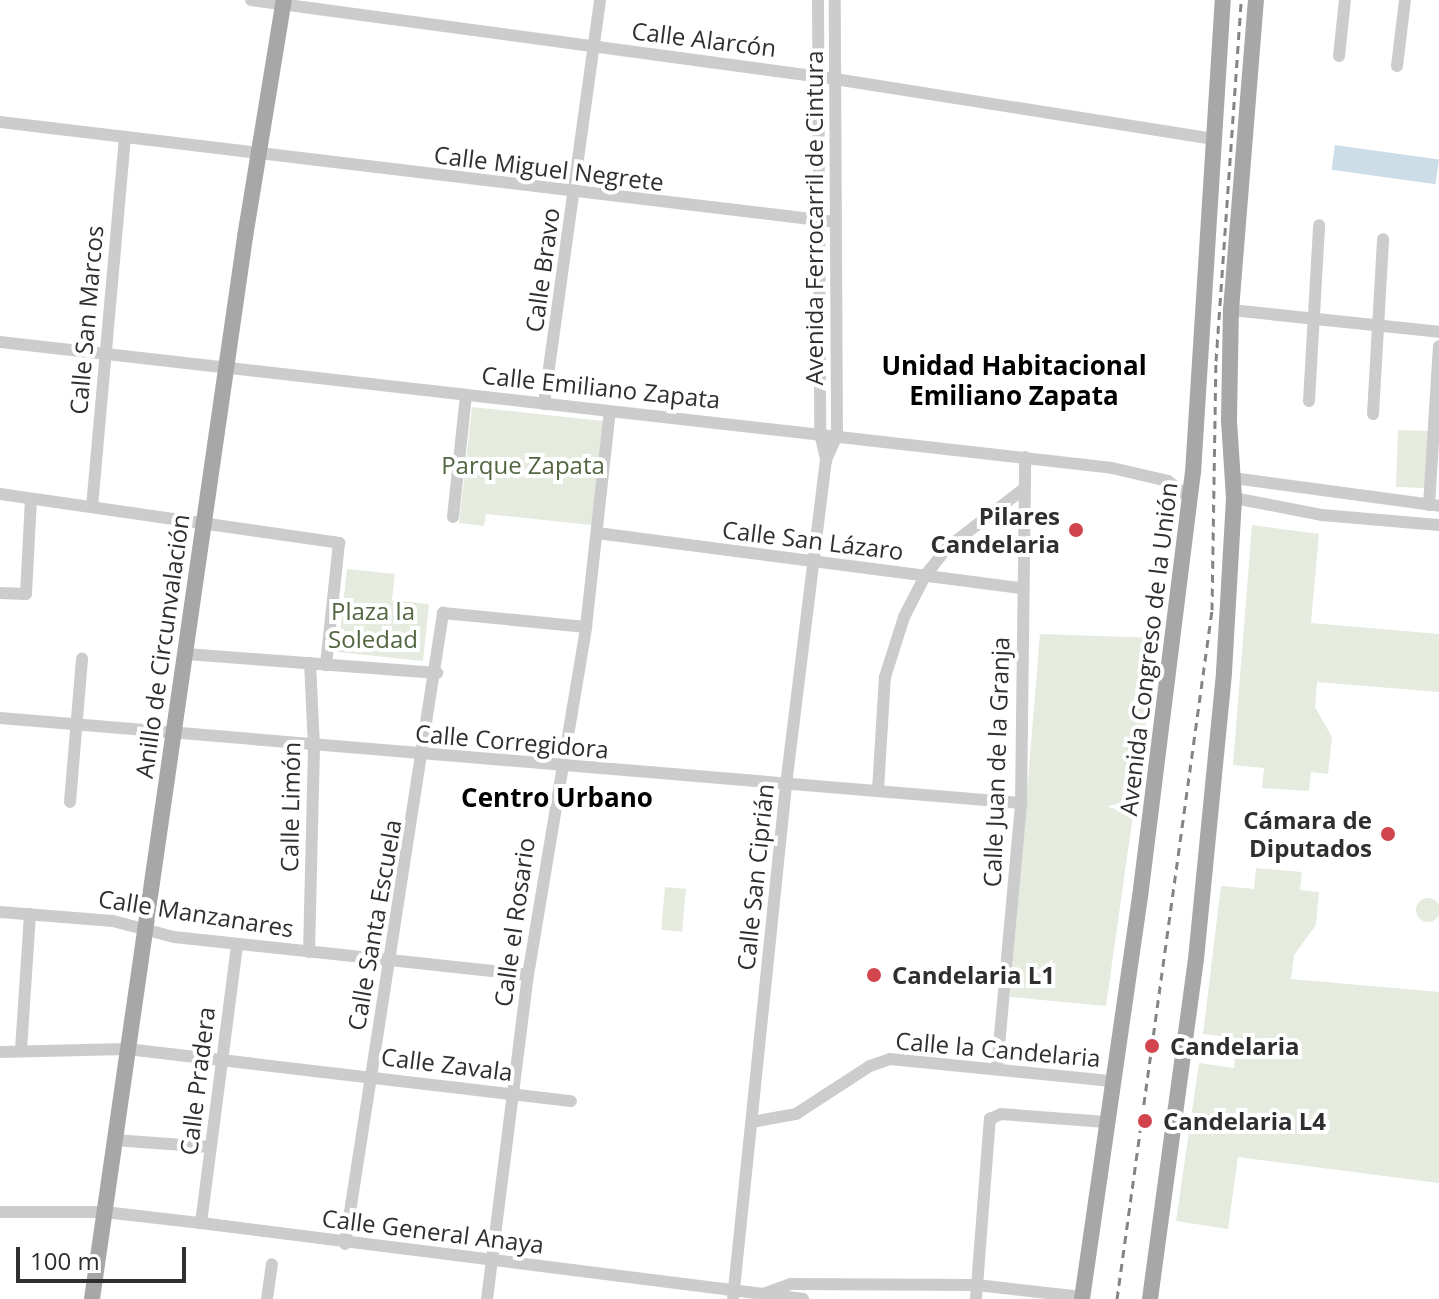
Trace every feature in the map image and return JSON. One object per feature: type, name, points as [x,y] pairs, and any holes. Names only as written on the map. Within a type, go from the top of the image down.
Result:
[{"type":"main road","name":"Avenida Congreso de la Unión","points":[[1082,1298],[1190,498],[1223,0]]},
{"type":"main road","points":[[1150,1299],[1202,906],[1234,498],[1231,310],[1256,0]]},
{"type":"main road","name":"Anillo de Circunvalación","points":[[92,1299],[258,153],[284,2]]},
{"type":"street","name":"Calle Alarcón","points":[[251,0],[284,2],[818,76],[1212,139]]},
{"type":"street","name":"Calle Bravo","points":[[544,404],[596,47],[600,0]]},
{"type":"street","name":"Avenida Ferrocarril de Cintura","points":[[818,0],[820,433]]},
{"type":"street","name":"Avenida Ferrocarril de Cintura","points":[[835,0],[837,435]]},
{"type":"street","points":[[1339,56],[1345,0]]},
{"type":"street","points":[[1397,66],[1405,0]]},
{"type":"street","name":"Calle Miguel Negrete","points":[[0,122],[836,222]]},
{"type":"street","name":"Calle San Marcos","points":[[92,507],[125,137]]},
{"type":"street","points":[[1309,401],[1319,225]]},
{"type":"street","points":[[1373,414],[1383,239]]},
{"type":"street","points":[[1231,310],[1439,332]]},
{"type":"street","name":"Calle Emiliano Zapata","points":[[0,342],[1025,457],[1168,481],[1190,498]]},
{"type":"street","points":[[1233,478],[1434,506],[1439,346]]},
{"type":"street","points":[[453,517],[466,395]]},
{"type":"street","name":"Calle el Rosario","points":[[487,1299],[528,975],[559,768],[586,627],[610,411]]},
{"type":"street","name":"Calle San Ciprián","points":[[820,433],[826,460]]},
{"type":"street","name":"Calle San Ciprián","points":[[734,1295],[786,785],[826,460],[837,435]]},
{"type":"street","name":"Calle Juan de la Granja","points":[[997,1068],[1021,803],[1025,457]]},
{"type":"street","points":[[878,790],[885,677],[904,617],[925,576],[975,523],[1025,488]]},
{"type":"street","points":[[0,494],[339,543],[326,665]]},
{"type":"street","points":[[1234,498],[1322,515],[1439,525]]},
{"type":"street","points":[[0,593],[26,594],[31,499]]},
{"type":"street","name":"Calle San Lázaro","points":[[597,533],[1023,588]]},
{"type":"street","name":"Calle Santa Escuela","points":[[345,1244],[437,673],[443,613],[586,627]]},
{"type":"street","points":[[186,654],[437,673]]},
{"type":"street","points":[[70,802],[82,658]]},
{"type":"street","name":"Calle Limón","points":[[309,952],[314,747],[310,663]]},
{"type":"street","name":"Calle Corregidora","points":[[0,718],[559,768],[1021,803]]},
{"type":"street","name":"Calle Manzanares","points":[[0,912],[113,921],[237,944],[528,975]]},
{"type":"street","points":[[21,1050],[30,914]]},
{"type":"street","name":"Calle Pradera","points":[[201,1223],[237,944]]},
{"type":"street","name":"Calle Zavala","points":[[0,1052],[127,1049],[571,1101]]},
{"type":"street","name":"Calle la Candelaria","points":[[752,1122],[796,1114],[870,1066],[890,1059],[1112,1081]]},
{"type":"street","points":[[976,1299],[990,1119],[1001,1114],[1106,1122]]},
{"type":"street","points":[[114,1140],[211,1147]]},
{"type":"street","name":"Calle General Anaya","points":[[0,1212],[104,1212],[492,1260],[734,1295],[803,1299]]},
{"type":"street","points":[[267,1299],[272,1264]]},
{"type":"street","name":"Calle General Anaya","points":[[759,1297],[790,1284],[977,1285],[1082,1298]]},
{"type":"green space","name":"Parque Zapata","points":[[472,407],[603,421],[592,525],[486,514],[484,526],[459,523]]},
{"type":"green space","points":[[1398,430],[1428,431],[1426,488],[1396,487]]},
{"type":"green space","points":[[1252,525],[1319,534],[1311,623],[1439,634],[1439,692],[1317,682],[1315,707],[1332,737],[1328,774],[1311,772],[1309,791],[1262,788],[1264,768],[1233,765]]},
{"type":"green space","name":"Plaza la Soledad","points":[[347,569],[395,574],[392,600],[429,604],[423,661],[338,652]]},
{"type":"green space","points":[[1040,634],[1158,638],[1106,1006],[1010,997]]},
{"type":"green space","points":[[1256,868],[1302,872],[1300,890],[1319,892],[1316,925],[1294,955],[1291,979],[1439,992],[1439,1183],[1238,1157],[1228,1229],[1176,1221],[1199,1063],[1234,1068],[1236,1038],[1203,1034],[1221,886],[1254,889]]},
{"type":"green space","points":[[665,887],[686,889],[682,932],[661,930]]},
{"type":"green space","points":[[1428,898],[1437,901],[1440,910],[1437,919],[1428,922],[1419,919],[1416,910],[1419,901]]},
{"type":"shaded area","points":[[1335,145],[1439,160],[1435,184],[1332,170]]},
{"type":"railway","points":[[1117,1299],[1212,610],[1216,361],[1241,0]]},
{"type":"place","name":"Pilares Candelaria","points":[[1076,530]]},
{"type":"place","name":"Cámara de Diputados","points":[[1388,834]]},
{"type":"place","name":"Candelaria L1","points":[[874,975]]},
{"type":"place","name":"Candelaria","points":[[1152,1046]]},
{"type":"place","name":"Candelaria L4","points":[[1145,1121]]},
{"type":"district","name":"Unidad Habitacional Emiliano Zapata","points":[[1014,381]]},
{"type":"district","name":"Centro Urbano","points":[[557,798]]}]
